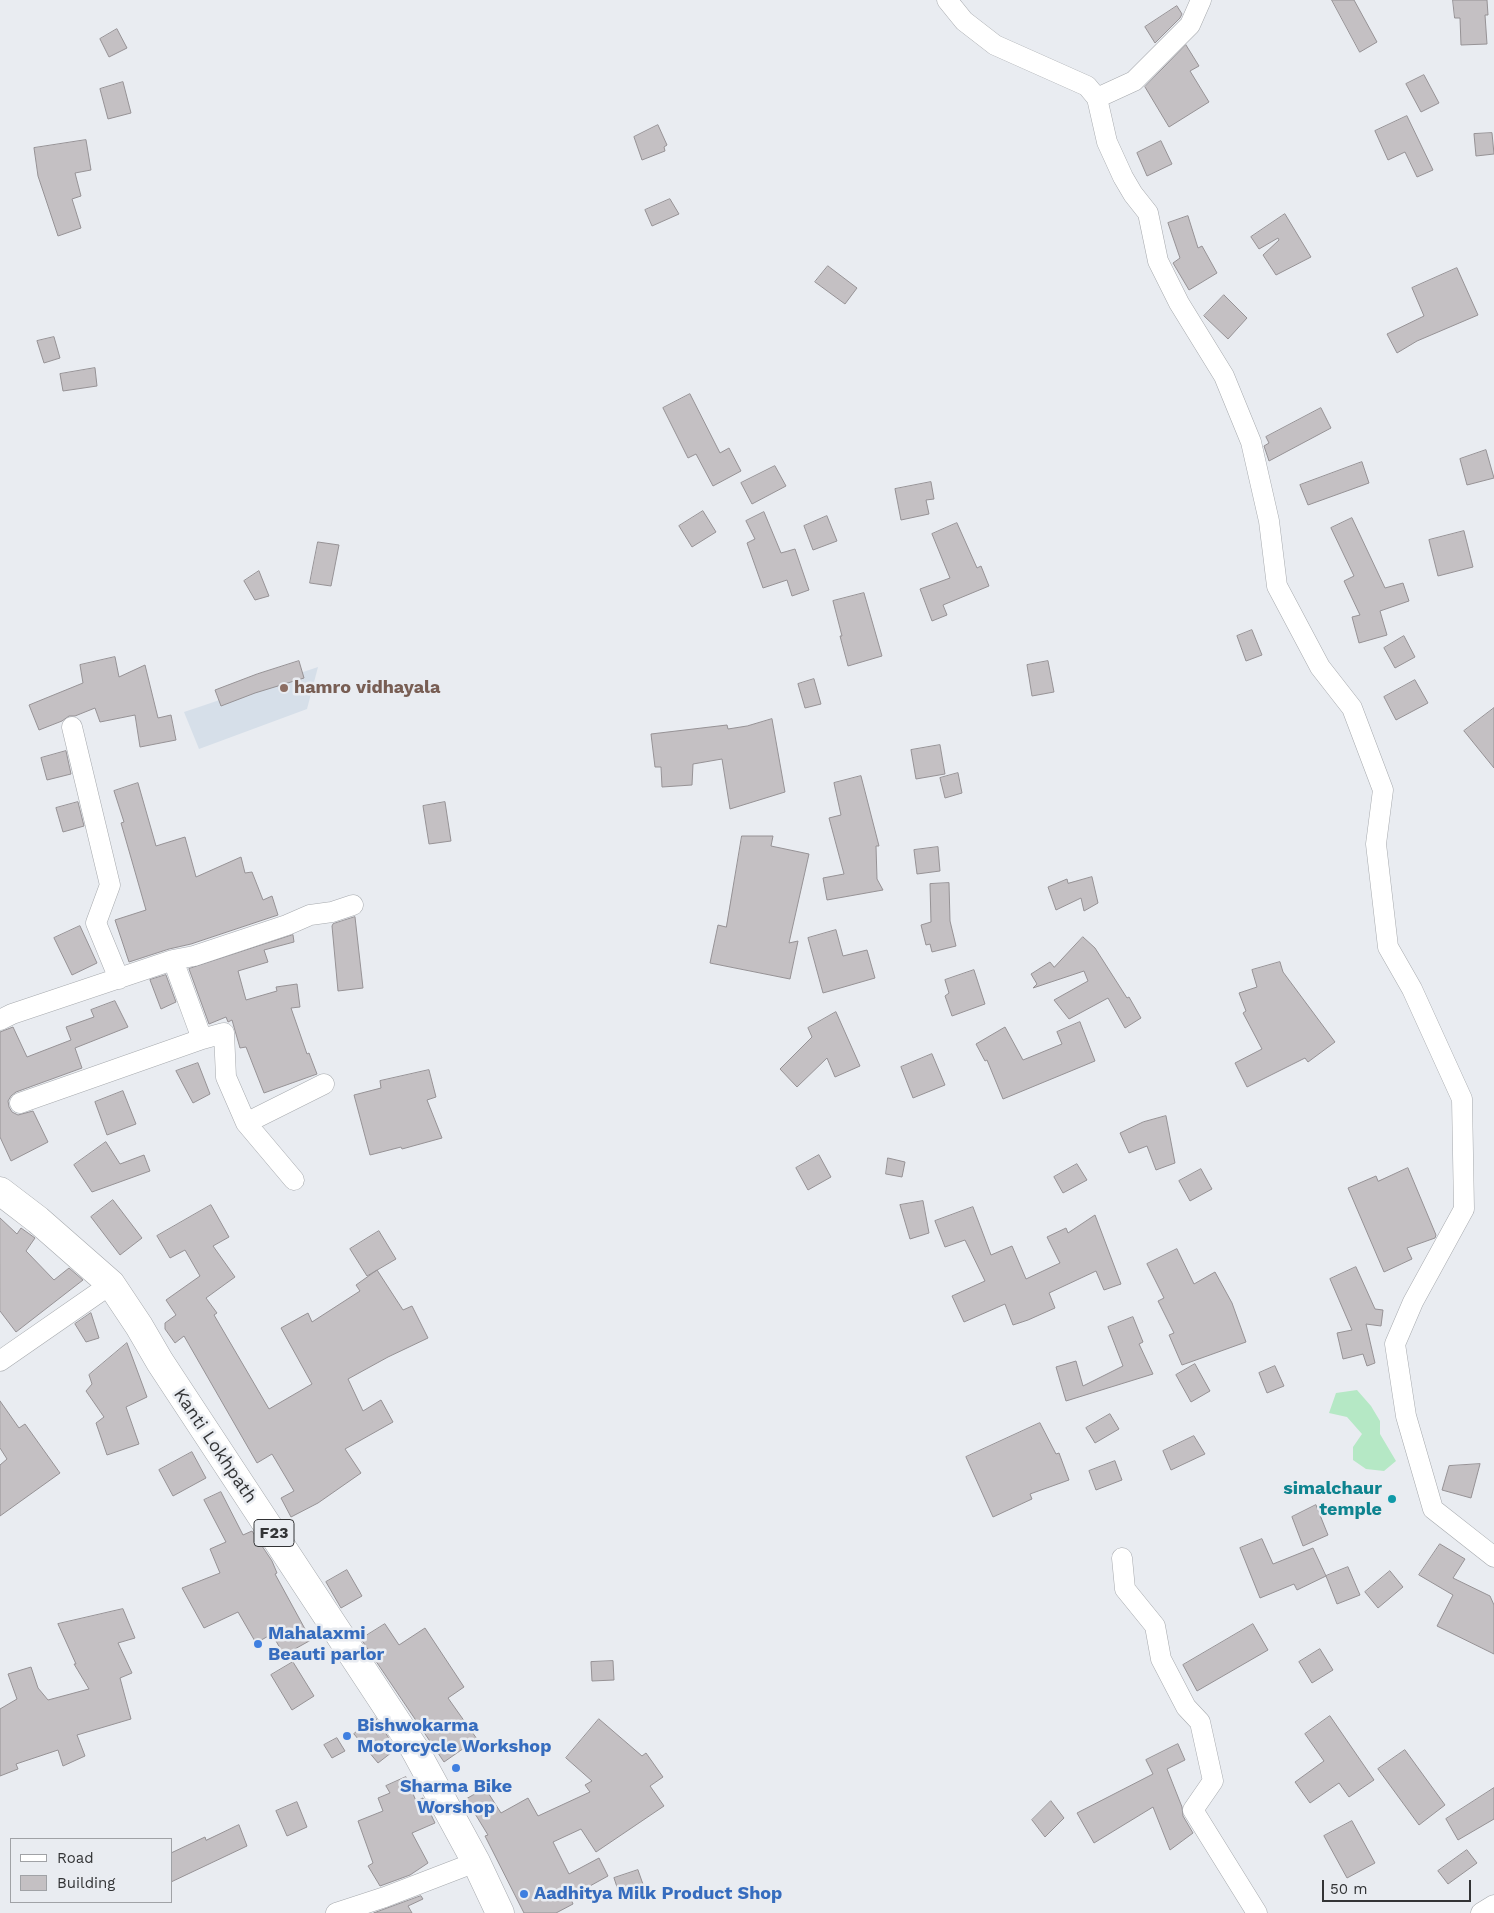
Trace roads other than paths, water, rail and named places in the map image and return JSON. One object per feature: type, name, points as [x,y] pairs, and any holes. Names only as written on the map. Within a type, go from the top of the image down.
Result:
[{"type":"main road","name":"Kanti Lokhpath","points":[[0,1192],[38,1220],[111,1284],[160,1362],[414,1748],[476,1862],[500,1913]]},
{"type":"street","points":[[947,0],[964,21],[995,45],[1087,86],[1097,98],[1107,142],[1123,177],[1148,213],[1158,261],[1179,303],[1224,376],[1252,442],[1269,522],[1277,586],[1320,667],[1352,708],[1383,790],[1376,844],[1388,947],[1412,989],[1462,1099],[1464,1209],[1413,1302],[1396,1344],[1406,1416],[1433,1509],[1494,1557]]},
{"type":"street","points":[[1097,98],[1134,81],[1190,24],[1201,0]]},
{"type":"street","points":[[72,727],[110,885],[96,923],[119,979]]},
{"type":"street","points":[[0,1020],[12,1014],[173,960],[194,956],[280,927],[310,914],[332,912],[353,905]]},
{"type":"street","points":[[173,960],[202,1038]]},
{"type":"street","points":[[20,1103],[202,1038],[224,1032],[226,1077],[246,1123],[294,1180]]},
{"type":"street","points":[[246,1123],[324,1084]]},
{"type":"street","points":[[0,1362],[111,1284]]},
{"type":"street","points":[[1122,1558],[1125,1589],[1155,1626],[1161,1659],[1186,1707],[1200,1722],[1213,1781],[1193,1810],[1257,1913]]},
{"type":"street","points":[[336,1913],[385,1897],[476,1862]]},
{"type":"street","points":[[1481,1913],[1494,1904]]},
{"type":"place","name":"hamro vidhayala","points":[[284,688]]},
{"type":"place","name":"simalchaur temple","points":[[1392,1499]]},
{"type":"place","name":"Mahalaxmi Beauti parlor","points":[[258,1644]]},
{"type":"place","name":"Bishwokarma Motorcycle Workshop","points":[[347,1736]]},
{"type":"place","name":"Sharma Bike Worshop","points":[[456,1768]]},
{"type":"place","name":"Aadhitya Milk Product Shop","points":[[524,1894]]}]
